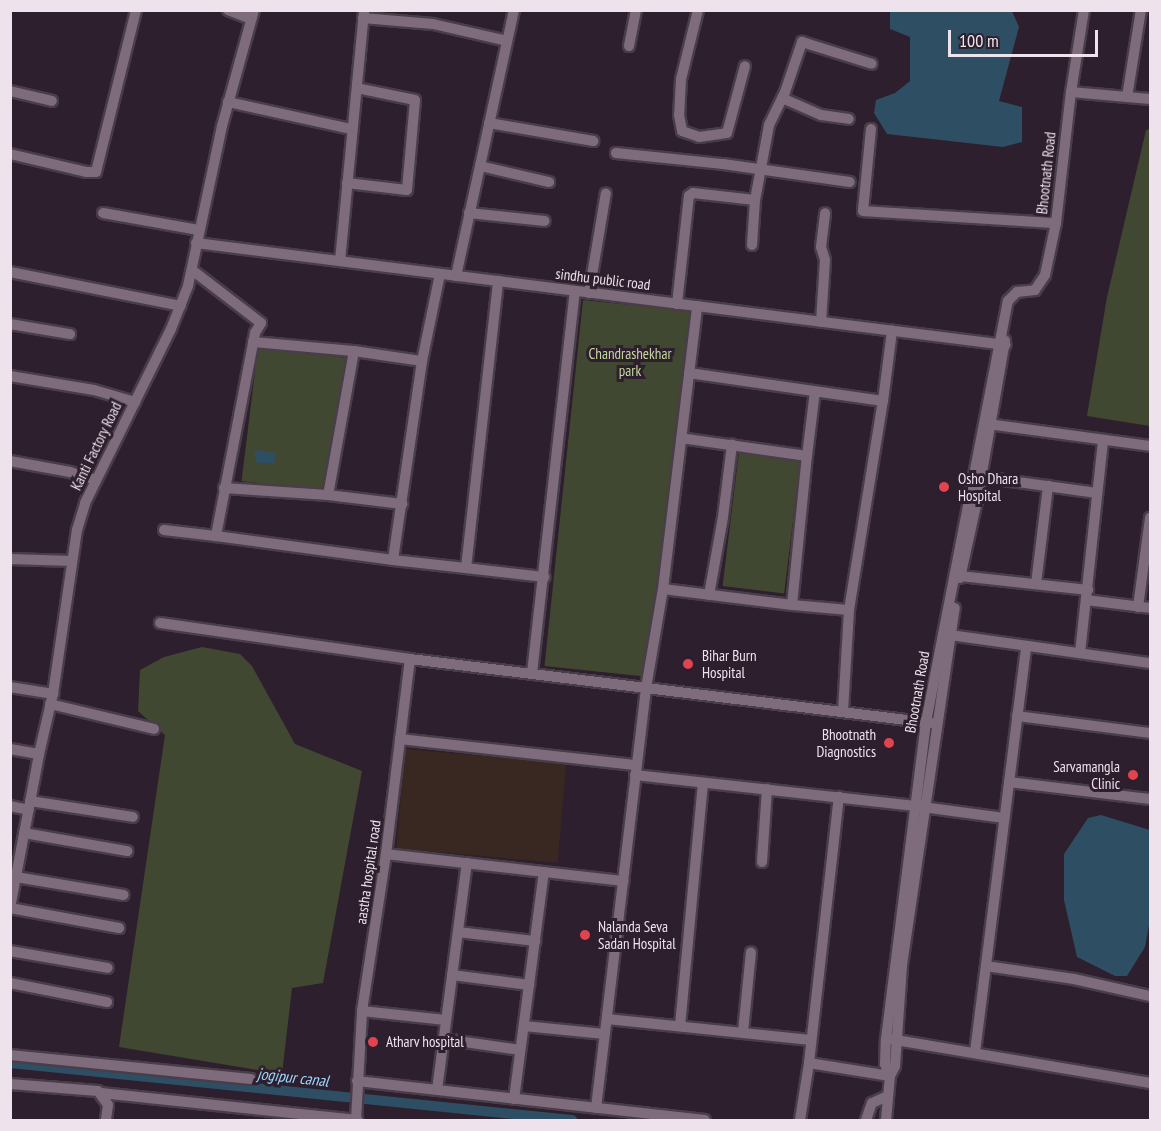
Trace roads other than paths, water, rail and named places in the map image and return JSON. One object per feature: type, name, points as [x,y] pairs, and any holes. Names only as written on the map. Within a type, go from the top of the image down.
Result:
[{"type":"street","points":[[10,154],[86,172],[96,172],[136,10]]},
{"type":"street","points":[[228,10],[253,15]]},
{"type":"street","points":[[456,276],[514,10]]},
{"type":"street","points":[[629,46],[636,10]]},
{"type":"street","points":[[698,10],[681,79],[679,115],[682,131],[699,137],[727,133],[744,66]]},
{"type":"street","name":"Bhootnath Road","points":[[891,1040],[915,806],[946,635],[988,424],[1006,316],[1012,295],[1035,290],[1040,285],[1056,223],[1071,92],[1084,10]]},
{"type":"street","points":[[1127,97],[1141,10]]},
{"type":"street","points":[[340,261],[351,129],[364,14],[433,24],[507,40]]},
{"type":"street","name":"Kanti Factory Road","points":[[10,908],[16,877],[15,854],[24,833],[52,699],[79,521],[96,480],[181,306],[192,270],[198,230],[228,102],[253,15]]},
{"type":"street","points":[[752,245],[755,200],[770,125],[802,42],[872,64]]},
{"type":"street","points":[[347,183],[407,190],[415,100],[357,88]]},
{"type":"street","points":[[10,91],[52,101]]},
{"type":"street","points":[[1071,92],[1150,99]]},
{"type":"street","points":[[782,98],[821,115],[849,119]]},
{"type":"street","points":[[228,102],[351,129]]},
{"type":"street","points":[[489,123],[592,141]]},
{"type":"street","points":[[871,129],[863,211],[1056,223]]},
{"type":"street","points":[[616,153],[850,182]]},
{"type":"street","points":[[480,166],[549,182]]},
{"type":"street","points":[[589,293],[606,193]]},
{"type":"street","points":[[677,304],[689,196],[693,193],[755,200]]},
{"type":"street","points":[[103,213],[198,230]]},
{"type":"street","points":[[469,213],[545,221]]},
{"type":"street","points":[[821,322],[825,260],[821,247],[825,213]]},
{"type":"street","name":"sindhu public road","points":[[196,243],[1002,345]]},
{"type":"street","points":[[192,270],[261,323],[253,342],[216,536]]},
{"type":"street","points":[[10,272],[181,306]]},
{"type":"street","points":[[393,560],[422,362],[440,274]]},
{"type":"street","points":[[466,568],[498,281]]},
{"type":"street","points":[[532,673],[575,291]]},
{"type":"street","points":[[596,1108],[646,688],[663,589],[697,306]]},
{"type":"street","points":[[10,324],[70,334]]},
{"type":"street","points":[[843,711],[849,610],[892,331]]},
{"type":"street","points":[[253,342],[354,351],[422,362]]},
{"type":"street","points":[[328,495],[354,351]]},
{"type":"street","points":[[689,373],[883,401]]},
{"type":"street","points":[[10,376],[94,390],[135,402]]},
{"type":"street","points":[[792,605],[815,391]]},
{"type":"street","points":[[988,424],[1150,446]]},
{"type":"street","name":"Bhootnath Road","points":[[946,635],[982,477],[988,424]]},
{"type":"street","points":[[681,438],[807,456]]},
{"type":"street","points":[[1080,653],[1103,441]]},
{"type":"street","points":[[709,595],[723,517],[732,445]]},
{"type":"street","points":[[10,461],[70,472],[96,480]]},
{"type":"street","points":[[982,477],[1097,494]]},
{"type":"street","points":[[1036,584],[1048,486]]},
{"type":"street","points":[[224,488],[328,495],[402,504]]},
{"type":"street","points":[[1138,607],[1150,518]]},
{"type":"street","points":[[164,530],[544,577]]},
{"type":"street","points":[[10,559],[72,561]]},
{"type":"street","points":[[960,576],[1036,584],[1150,608]]},
{"type":"street","points":[[663,589],[849,610]]},
{"type":"street","points":[[160,623],[410,659],[931,723]]},
{"type":"street","points":[[946,635],[1150,663]]},
{"type":"street","points":[[975,1052],[1026,646]]},
{"type":"street","name":"aastha hospital road","points":[[357,1118],[362,1011],[386,854],[410,659]]},
{"type":"street","points":[[10,687],[154,729]]},
{"type":"street","points":[[1017,716],[1150,733]]},
{"type":"street","name":"Bhootnath Road","points":[[886,1120],[890,1076],[885,1064],[891,1040],[927,807],[931,723]]},
{"type":"street","points":[[400,739],[636,770],[703,783],[927,807],[1004,818]]},
{"type":"street","points":[[10,749],[39,753]]},
{"type":"street","points":[[1009,782],[1150,799]]},
{"type":"street","points":[[680,1026],[703,783]]},
{"type":"street","points":[[762,862],[767,789]]},
{"type":"street","points":[[800,1120],[809,1063],[839,797]]},
{"type":"street","points":[[10,806],[29,805],[133,818]]},
{"type":"street","points":[[24,833],[127,851]]},
{"type":"street","points":[[386,854],[623,881]]},
{"type":"street","points":[[437,1090],[467,863]]},
{"type":"street","points":[[514,1099],[544,872]]},
{"type":"street","points":[[16,877],[124,895]]},
{"type":"street","points":[[10,908],[119,928]]},
{"type":"street","points":[[458,932],[535,941]]},
{"type":"street","points":[[10,951],[108,968]]},
{"type":"street","points":[[743,1032],[751,952]]},
{"type":"street","points":[[986,966],[1074,979],[1150,996]]},
{"type":"street","points":[[452,975],[529,985]]},
{"type":"street","points":[[10,983],[107,1002]]},
{"type":"street","points":[[362,1011],[446,1020]]},
{"type":"street","points":[[607,1018],[811,1040]]},
{"type":"street","points":[[524,1026],[605,1034]]},
{"type":"street","points":[[444,1039],[520,1050]]},
{"type":"street","points":[[891,1040],[975,1052],[1150,1083]]},
{"type":"street","points":[[10,1055],[251,1079]]},
{"type":"street","points":[[809,1063],[890,1076]]},
{"type":"street","points":[[10,1084],[91,1090],[266,1116],[357,1118]]},
{"type":"street","points":[[357,1086],[437,1090],[705,1120]]},
{"type":"street","points":[[101,1093],[108,1105],[105,1120]]},
{"type":"street","points":[[866,1120],[872,1103],[888,1096]]},
{"type":"water","points":[[890,11],[1012,11],[1019,27],[999,101],[1022,107],[1022,142],[1003,147],[887,134],[874,113],[876,100],[895,93],[910,81],[910,37],[890,29]]},
{"type":"water","points":[[258,450],[276,454],[274,464],[257,463],[254,454]]},
{"type":"water","points":[[1101,815],[1150,830],[1150,920],[1145,947],[1127,976],[1115,976],[1077,957],[1064,900],[1064,854],[1088,818]]},
{"type":"waterway","name":"jogipur canal","points":[[10,1063],[572,1120]]},
{"type":"place","name":"Osho Dhara Hospital","points":[[944,487]]},
{"type":"place","name":"Bihar Burn Hospital","points":[[688,664]]},
{"type":"place","name":"Bhootnath Diagnostics","points":[[889,743]]},
{"type":"place","name":"Sarvamangla Clinic","points":[[1133,775]]},
{"type":"place","name":"Nalanda Seva Sadan Hospital","points":[[585,935]]},
{"type":"place","name":"Atharv hospital","points":[[373,1042]]},
{"type":"park label","name":"Chandrashekhar park","points":[[630,362]]}]
